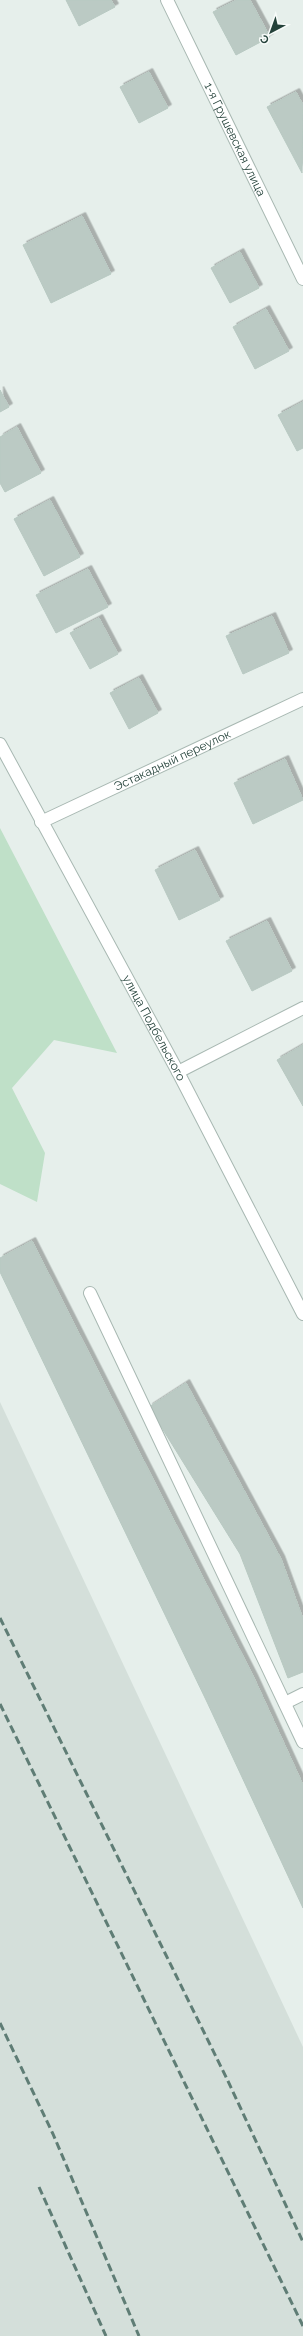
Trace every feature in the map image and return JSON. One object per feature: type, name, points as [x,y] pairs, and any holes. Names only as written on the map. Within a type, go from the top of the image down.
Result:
[{"type":"street","name":"1-я Грушевская улица","points":[[167,0],[303,279]]},
{"type":"street","name":"Эстакадный переулок","points":[[41,822],[303,699]]},
{"type":"street","name":"улица Подбельского","points":[[0,744],[178,1072],[303,1314]]},
{"type":"street","points":[[178,1072],[303,1008]]},
{"type":"street","points":[[90,1293],[303,1742]]},
{"type":"street","points":[[285,1703],[303,1694]]},
{"type":"shaded area","points":[[0,1402],[303,2047],[303,2336],[0,2336]]},
{"type":"green space","points":[[0,828],[117,1053],[54,1040],[12,1088],[45,1153],[37,1202],[0,1184]]},
{"type":"building","points":[[66,0],[111,0],[115,7],[79,26]]},
{"type":"building","points":[[237,0],[250,0],[270,37],[236,55],[213,12]]},
{"type":"building","points":[[149,72],[168,108],[139,123],[120,87]]},
{"type":"building","points":[[296,92],[303,105],[302,173],[267,107]]},
{"type":"building","points":[[82,216],[111,274],[51,303],[23,245]]},
{"type":"building","points":[[240,252],[259,288],[230,303],[211,268]]},
{"type":"building","points":[[266,309],[289,351],[255,369],[233,327]]},
{"type":"building","points":[[0,390],[9,407],[0,412]]},
{"type":"building","points":[[303,402],[303,448],[297,451],[278,415]]},
{"type":"building","points":[[17,427],[41,473],[5,492],[0,483],[0,437]]},
{"type":"building","points":[[50,500],[80,557],[44,576],[14,519]]},
{"type":"building","points":[[88,569],[108,607],[56,633],[36,595]]},
{"type":"building","points":[[272,616],[289,653],[243,674],[226,636]]},
{"type":"building","points":[[99,618],[118,654],[90,669],[70,633]]},
{"type":"building","points":[[139,678],[158,713],[129,729],[110,693]]},
{"type":"building","points":[[285,759],[303,800],[253,824],[234,783]]},
{"type":"building","points":[[195,850],[220,900],[179,920],[155,870]]},
{"type":"building","points":[[267,921],[292,971],[252,991],[226,941]]},
{"type":"building","points":[[303,1045],[303,1106],[277,1060]]},
{"type":"building","points":[[32,1241],[254,1678],[303,1785],[303,1908],[207,1702],[0,1272],[0,1258]]},
{"type":"building","points":[[186,1383],[281,1559],[303,1619],[303,1672],[288,1678],[240,1554],[149,1407]]},
{"type":"railway","points":[[0,1618],[227,2079],[303,2242]]},
{"type":"railway","points":[[0,1704],[303,2326]]},
{"type":"railway","points":[[0,2023],[53,2134],[139,2336]]},
{"type":"railway","points":[[39,2187],[106,2336]]}]
